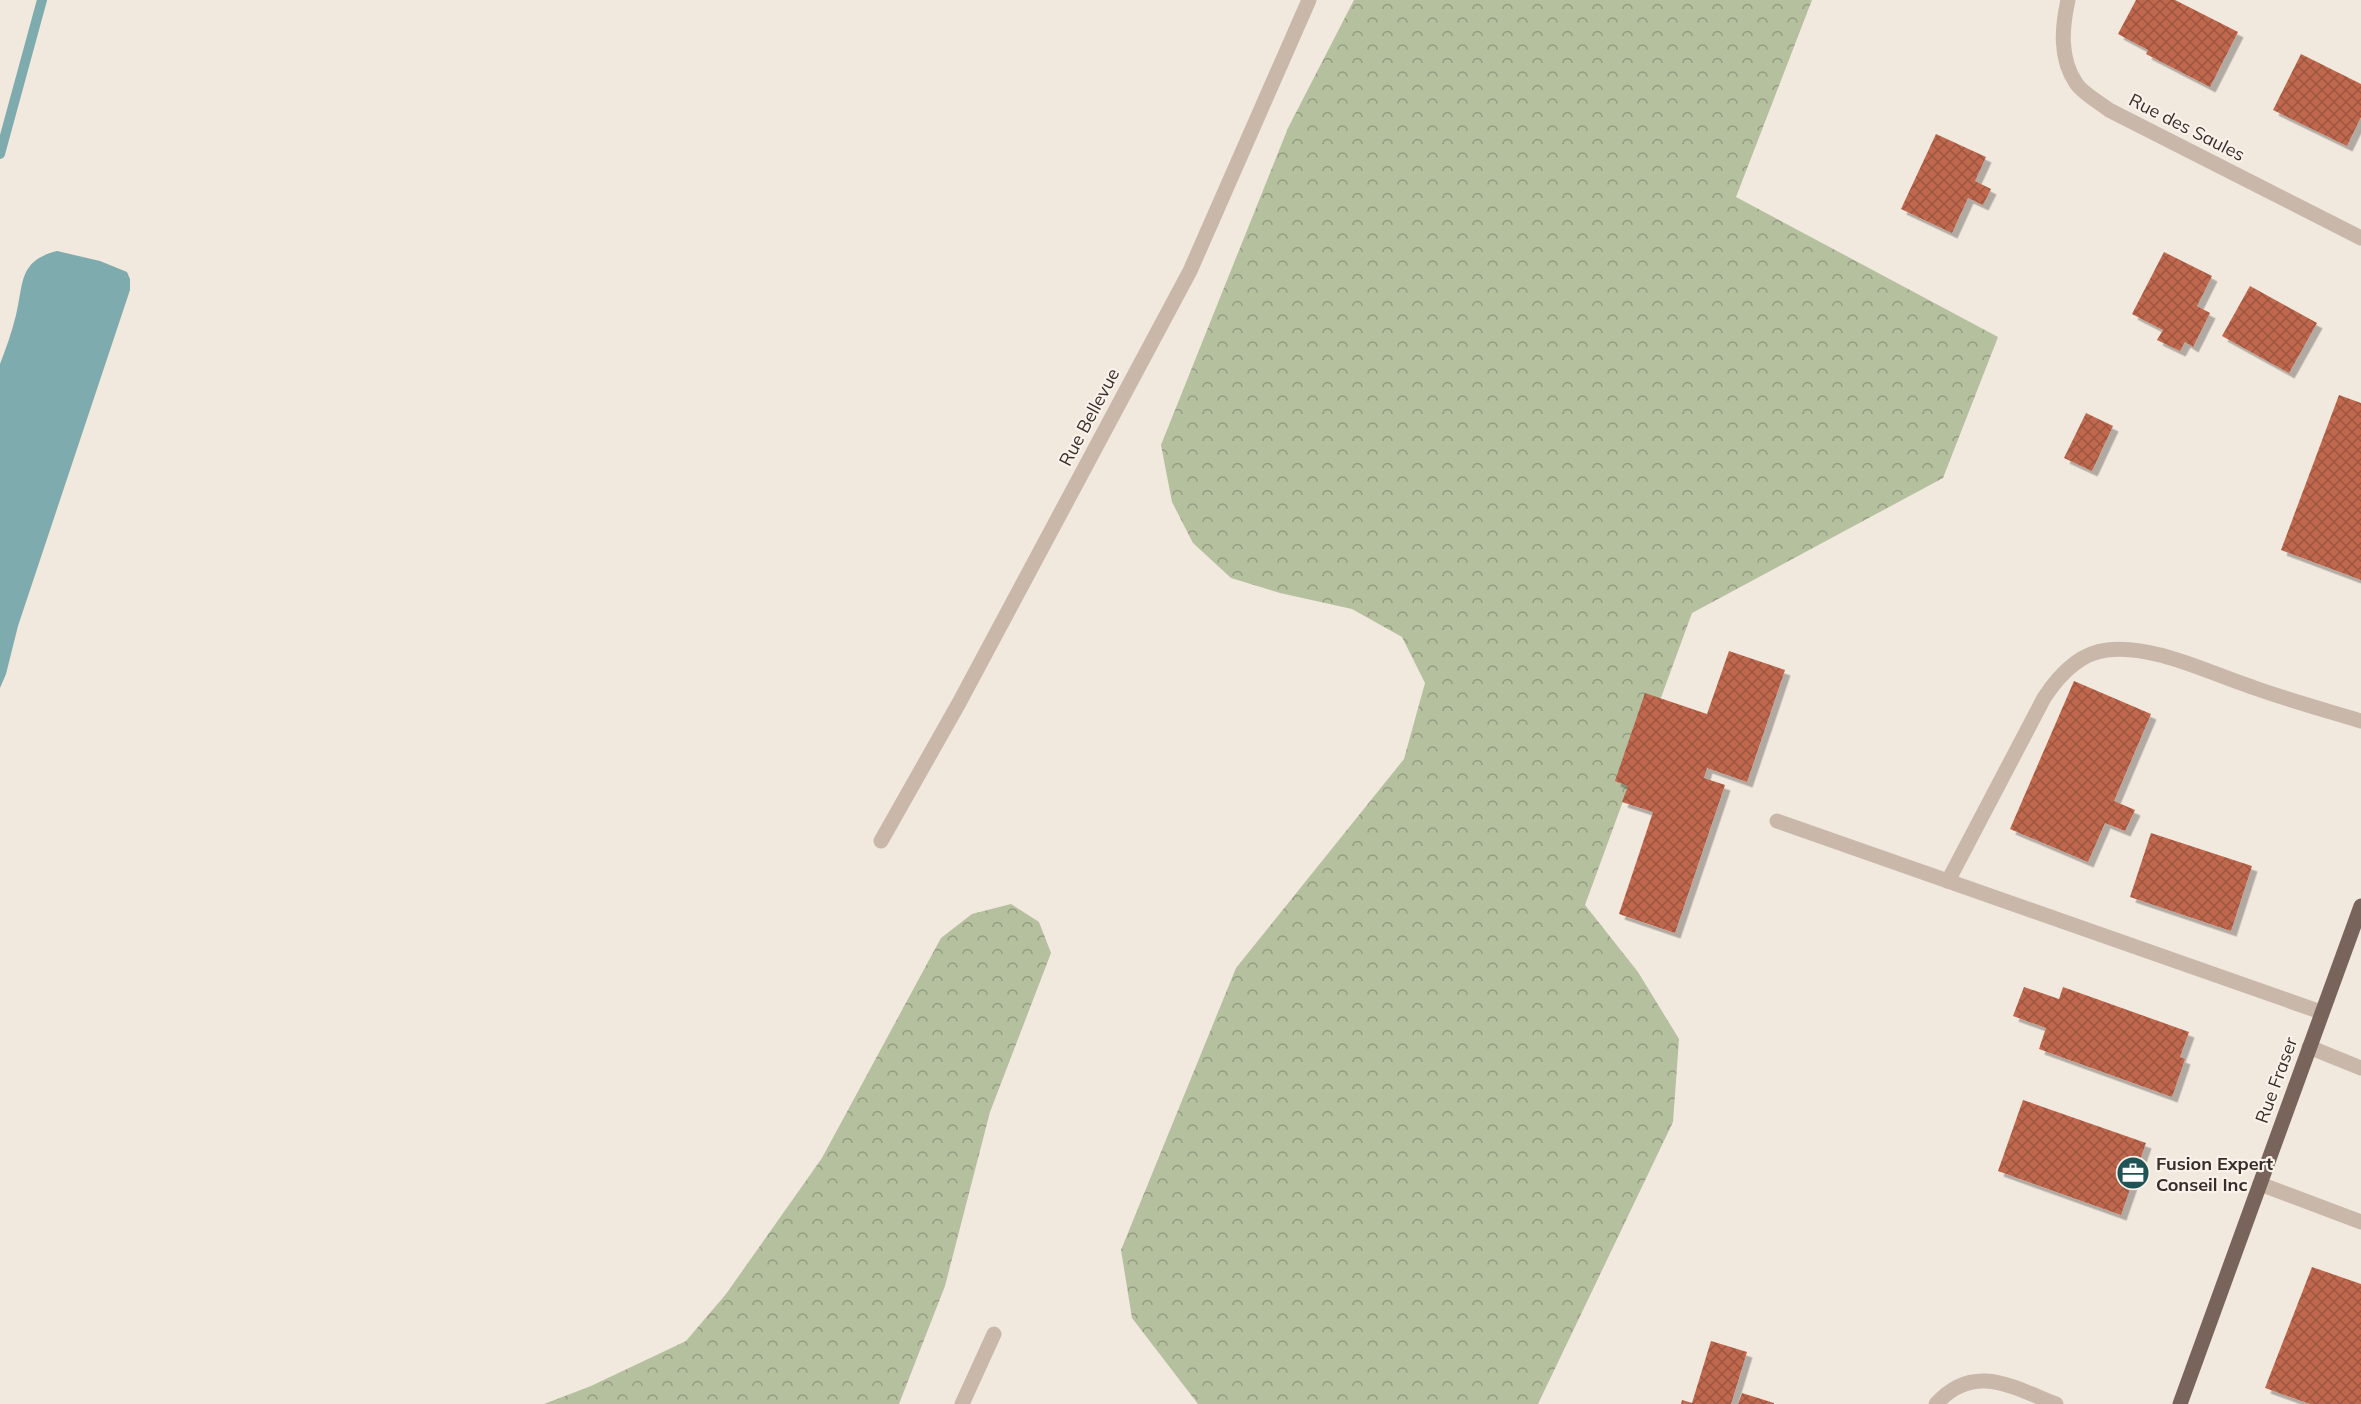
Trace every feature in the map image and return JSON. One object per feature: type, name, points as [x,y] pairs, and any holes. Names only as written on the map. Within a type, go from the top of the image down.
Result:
[{"type":"main road","name":"Rue Fraser","points":[[2180,1404],[2361,906]]},
{"type":"street","name":"Rue Bellevue","points":[[881,841],[959,703],[1190,271],[1309,0]]},
{"type":"street","name":"Rue des Saules","points":[[2068,0],[2062,28],[2065,56],[2076,84],[2109,110],[2361,238]]},
{"type":"street","points":[[1948,881],[2044,698],[2056,679],[2072,665],[2088,656],[2106,650],[2128,649],[2151,653],[2361,721]]},
{"type":"street","points":[[1777,821],[2321,1012]]},
{"type":"street","points":[[2309,1047],[2361,1068]]},
{"type":"street","points":[[2260,1184],[2361,1222]]},
{"type":"street","points":[[962,1404],[994,1334]]},
{"type":"street","points":[[1936,1404],[1944,1395],[1958,1386],[1970,1381],[1984,1381],[2002,1384],[2055,1404]]},
{"type":"green space","points":[[1354,0],[1812,0],[1736,197],[1998,337],[1943,478],[1692,613],[1585,905],[1638,972],[1679,1039],[1673,1122],[1538,1404],[1198,1404],[1132,1318],[1121,1250],[1236,968],[1404,759],[1425,683],[1402,637],[1352,609],[1280,593],[1231,578],[1193,543],[1172,502],[1161,445],[1288,128]]},
{"type":"green space","points":[[1011,904],[1039,922],[1051,953],[990,1112],[945,1286],[899,1404],[544,1404],[591,1386],[686,1341],[726,1294],[822,1158],[941,938],[972,914]]},
{"type":"water","points":[[57,251],[100,261],[127,272],[130,279],[130,290],[18,626],[6,674],[0,688],[0,364],[9,340],[22,283],[29,267],[44,255]]},
{"type":"building","points":[[2136,0],[2175,0],[2238,32],[2210,87],[2146,54],[2148,50],[2118,34]]},
{"type":"building","points":[[2301,54],[2361,84],[2361,117],[2347,146],[2273,110]]},
{"type":"building","points":[[1936,134],[1986,157],[1975,181],[1991,189],[1983,205],[1968,198],[1952,233],[1901,209]]},
{"type":"building","points":[[2164,252],[2212,276],[2197,306],[2210,313],[2193,347],[2185,342],[2180,351],[2157,340],[2163,330],[2132,314]]},
{"type":"building","points":[[2250,286],[2317,323],[2289,373],[2222,336]]},
{"type":"building","points":[[2339,395],[2361,403],[2361,580],[2281,550]]},
{"type":"building","points":[[2086,413],[2113,426],[2092,471],[2064,458]]},
{"type":"building","points":[[1729,651],[1785,670],[1747,782],[1707,768],[1704,778],[1725,785],[1675,933],[1619,914],[1653,812],[1622,802],[1628,786],[1615,781],[1645,693],[1707,714]]},
{"type":"building","points":[[2074,681],[2151,714],[2114,801],[2135,810],[2125,831],[2105,823],[2088,862],[2010,829]]},
{"type":"building","points":[[2151,833],[2252,866],[2231,931],[2130,897]]},
{"type":"building","points":[[2024,987],[2059,999],[2063,987],[2189,1032],[2180,1057],[2185,1059],[2172,1097],[2039,1049],[2046,1028],[2013,1016]]},
{"type":"building","points":[[2023,1100],[2146,1143],[2121,1215],[1998,1171]]},
{"type":"building","points":[[2312,1267],[2361,1284],[2361,1404],[2310,1404],[2265,1388]]},
{"type":"building","points":[[1711,1341],[1747,1352],[1731,1404],[1681,1404],[1682,1400],[1692,1403]]},
{"type":"building","points":[[1742,1393],[1774,1403],[1774,1404],[1738,1404]]},
{"type":"waterway","points":[[0,154],[42,0]]},
{"type":"place","name":"Fusion Expert Conseil Inc","points":[[2133,1173]]}]
